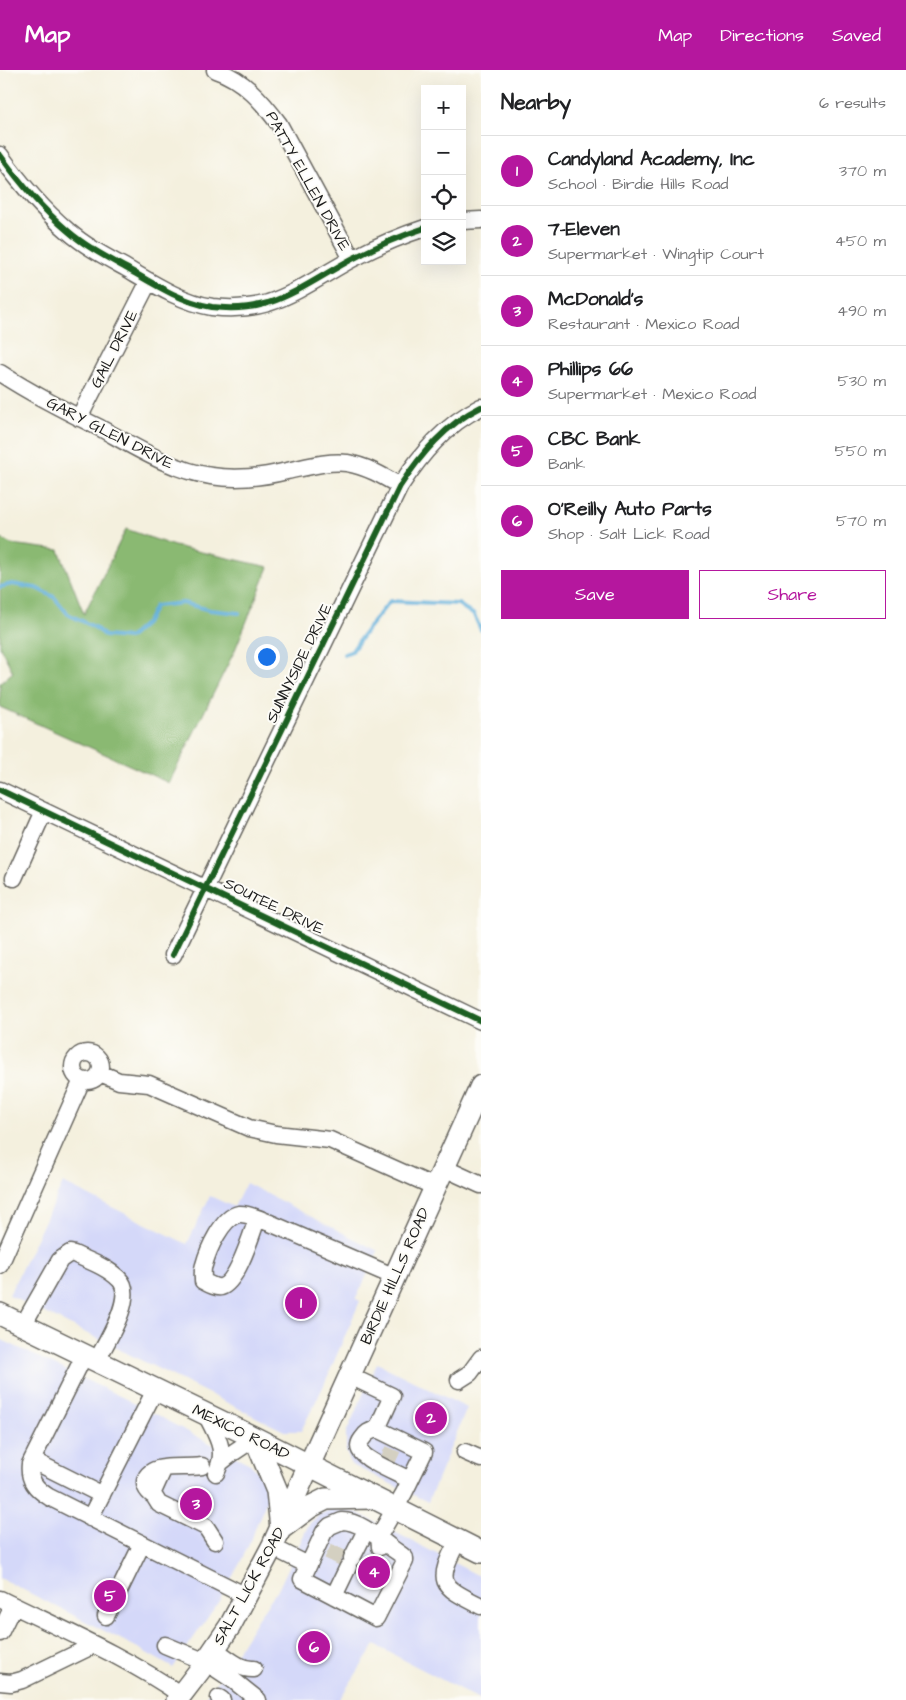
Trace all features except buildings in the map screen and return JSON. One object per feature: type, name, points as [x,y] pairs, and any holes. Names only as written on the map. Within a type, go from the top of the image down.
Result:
[{"type":"main road","name":"BIRDIE HILLS ROAD","points":[[310,1466],[481,1086]]},
{"type":"main road","name":"MEXICO ROAD","points":[[0,1314],[255,1438],[481,1552]]},
{"type":"main road","points":[[255,1438],[277,1491],[276,1538]]},
{"type":"main road","name":"SALT LICK ROAD","points":[[179,1697],[230,1626],[276,1538],[310,1466]]},
{"type":"main road","points":[[276,1538],[310,1507],[326,1499],[374,1498]]},
{"type":"street","name":"PATTY ELLEN DRIVE","points":[[215,70],[234,78],[268,109],[283,132],[352,259]]},
{"type":"street","points":[[0,155],[31,196],[70,233],[98,252],[149,281],[194,302],[211,307],[266,304],[291,294],[352,259],[398,237],[421,229]]},
{"type":"street","points":[[466,221],[481,220]]},
{"type":"street","name":"GAIL DRIVE","points":[[79,418],[149,281]]},
{"type":"street","name":"GARY GLEN DRIVE","points":[[0,373],[40,398],[149,454],[171,464],[210,476],[230,478],[254,477],[314,465],[348,463],[365,468],[400,486]]},
{"type":"street","name":"SUNNYSIDE DRIVE","points":[[173,955],[400,486],[410,470],[436,438],[462,418],[481,407]]},
{"type":"street","name":"SOUTEE DRIVE","points":[[0,790],[481,1021]]},
{"type":"street","points":[[14,878],[44,811]]},
{"type":"street","points":[[89,1052],[97,1056],[102,1065],[100,1074],[91,1080],[82,1080],[74,1074],[74,1060],[80,1054],[89,1052]]},
{"type":"street","points":[[100,1074],[119,1081],[149,1084],[249,1128],[276,1134],[330,1140],[435,1187]]},
{"type":"street","points":[[0,1265],[82,1080]]},
{"type":"street","points":[[444,1168],[481,1185]]},
{"type":"street","points":[[257,1219],[312,1240],[395,1277]]},
{"type":"street","points":[[22,1325],[60,1260],[65,1255],[74,1254],[105,1269],[123,1284],[124,1300],[121,1311],[90,1359],[32,1460],[29,1472],[36,1488],[49,1497],[246,1596]]},
{"type":"street","points":[[459,1380],[470,1374],[481,1358]]},
{"type":"street","points":[[334,1596],[350,1562],[394,1508],[424,1452],[391,1454],[368,1458],[359,1449],[359,1444],[368,1431],[377,1428],[392,1396],[350,1376]]},
{"type":"street","points":[[90,1518],[155,1390]]},
{"type":"street","points":[[206,1414],[221,1445],[222,1456],[213,1467]]},
{"type":"street","points":[[377,1428],[391,1454],[410,1480]]},
{"type":"street","points":[[215,1541],[206,1527],[159,1504],[154,1496],[147,1492],[145,1481],[151,1471],[156,1468],[172,1466],[187,1468],[213,1467],[255,1438]]},
{"type":"street","points":[[465,1452],[481,1460]]},
{"type":"street","points":[[32,1460],[102,1495]]},
{"type":"street","points":[[342,1521],[348,1521],[372,1533],[382,1552],[398,1561],[399,1565],[398,1574],[376,1618],[302,1580],[308,1565],[323,1548],[324,1532],[330,1526],[342,1521]]},
{"type":"street","points":[[276,1538],[308,1565]]},
{"type":"street","points":[[458,1540],[446,1564],[444,1579],[447,1587],[481,1606]]},
{"type":"street","points":[[112,1605],[142,1544]]},
{"type":"street","points":[[0,1633],[6,1602],[158,1679],[179,1697]]},
{"type":"street","points":[[0,1682],[11,1683],[22,1680],[94,1645]]},
{"type":"street","points":[[166,1645],[210,1655],[242,1672],[258,1700]]},
{"type":"shaded area","points":[[63,1183],[187,1244],[210,1196],[234,1207],[246,1183],[378,1251],[356,1299],[360,1301],[323,1387],[301,1431],[284,1431],[9,1295]]},
{"type":"shaded area","points":[[0,1339],[158,1415],[250,1464],[263,1477],[268,1498],[252,1538],[219,1601],[173,1668],[136,1647],[0,1578]]},
{"type":"shaded area","points":[[377,1363],[467,1408],[428,1502],[352,1465],[346,1452],[346,1433]]},
{"type":"shaded area","points":[[333,1509],[356,1512],[481,1577],[481,1700],[375,1645],[339,1700],[203,1700],[227,1668],[279,1588],[309,1524],[320,1514]]},
{"type":"green space","points":[[126,529],[174,546],[269,567],[235,650],[169,783],[0,707],[0,683],[13,672],[0,647],[0,538],[11,544],[59,550],[84,614]]},
{"type":"waterway","points":[[0,587],[12,584],[36,588],[54,597],[68,614],[94,627],[105,636],[129,638],[147,622],[155,606],[183,603],[210,610],[239,613]]},
{"type":"waterway","points":[[344,654],[352,651],[390,601],[458,604],[474,615],[481,630]]},
{"type":"tunnel","points":[[387,1462],[393,1449]]},
{"type":"tunnel","points":[[328,1551],[350,1562]]},
{"type":"cycle path","points":[[0,155],[40,205],[81,242],[167,291],[200,305],[240,308],[268,303],[300,289],[370,250],[421,229]]},
{"type":"cycle path","points":[[173,955],[400,486],[435,441],[457,422],[481,407]]},
{"type":"cycle path","points":[[0,790],[481,1021]]},
{"type":"place","name":"Candyland Academy, Inc","points":[[301,1303]]},
{"type":"place","name":"7-Eleven","points":[[431,1418]]},
{"type":"place","name":"McDonald's","points":[[196,1504]]},
{"type":"place","name":"Phillips 66","points":[[374,1572]]},
{"type":"place","name":"CBC Bank","points":[[110,1596]]},
{"type":"place","name":"O'Reilly Auto Parts","points":[[314,1647]]}]
